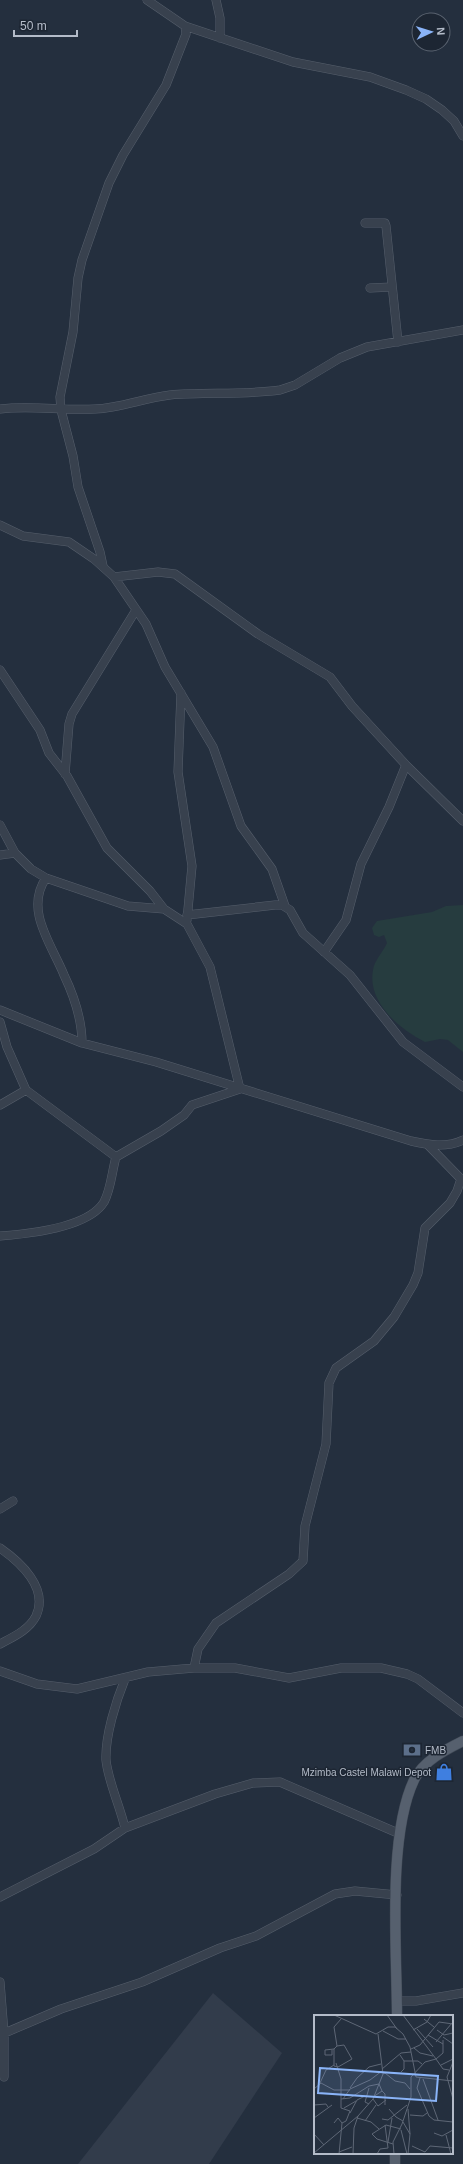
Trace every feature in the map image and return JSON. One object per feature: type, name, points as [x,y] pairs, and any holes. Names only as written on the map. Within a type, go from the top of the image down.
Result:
[{"type":"main road","points":[[397,2015],[397,1895],[400,1834],[408,1797],[422,1768],[439,1754],[463,1741]]},
{"type":"street","points":[[147,0],[185,26],[250,46],[293,62],[370,78],[406,90],[426,99],[442,110],[454,121],[463,136]]},
{"type":"street","points":[[216,0],[220,18],[220,38]]},
{"type":"street","points":[[103,566],[100,552],[78,487],[73,456],[61,410],[60,397],[73,332],[76,288],[82,260],[98,210],[116,167],[150,113],[171,75],[184,44],[186,30],[185,26]]},
{"type":"street","points":[[365,223],[385,223],[386,226],[398,342]]},
{"type":"street","points":[[370,288],[392,287]]},
{"type":"street","points":[[0,409],[44,407],[61,410],[107,408],[168,396],[280,390],[295,385],[306,377],[353,352],[374,345],[463,330]]},
{"type":"street","points":[[0,525],[23,536],[69,542],[103,566],[114,577],[146,624],[165,666],[212,747],[244,833],[263,854],[272,869],[285,906],[290,910],[303,933],[354,979],[403,1042],[463,1087]]},
{"type":"street","points":[[114,577],[165,572],[180,578],[258,634],[330,677],[352,706],[406,765],[463,821]]},
{"type":"street","points":[[65,774],[72,714],[136,610]]},
{"type":"street","points":[[0,670],[40,730],[53,760],[65,774],[107,848],[150,891],[164,909],[187,924]]},
{"type":"street","points":[[181,692],[178,772],[192,866],[187,924],[210,967],[240,1089]]},
{"type":"street","points":[[324,952],[346,920],[361,864],[389,807],[406,765]]},
{"type":"street","points":[[0,826],[15,853],[32,869],[46,878],[128,906],[164,909]]},
{"type":"street","points":[[0,855],[15,853]]},
{"type":"street","points":[[46,878],[39,893],[39,914],[46,938],[71,992],[81,1027],[82,1043]]},
{"type":"street","points":[[187,915],[275,905],[285,906]]},
{"type":"street","points":[[0,1010],[82,1043],[156,1062],[240,1089],[428,1145],[442,1145],[463,1140]]},
{"type":"street","points":[[0,1022],[7,1046],[26,1090],[116,1157]]},
{"type":"street","points":[[0,1236],[52,1228],[75,1221],[97,1210],[105,1200],[116,1157],[161,1131],[184,1115],[192,1105],[240,1089]]},
{"type":"street","points":[[0,1105],[26,1090]]},
{"type":"street","points":[[194,1668],[198,1649],[216,1623],[289,1574],[303,1561],[305,1526],[315,1492],[326,1444],[327,1391],[332,1373],[336,1368],[370,1345],[387,1327],[415,1280],[421,1262],[425,1228],[445,1209],[457,1191],[461,1179],[428,1145]]},
{"type":"street","points":[[0,1510],[13,1501]]},
{"type":"street","points":[[0,1548],[16,1559],[27,1572],[36,1588],[39,1601],[36,1616],[30,1624],[19,1633],[0,1644]]},
{"type":"street","points":[[0,1671],[37,1684],[70,1689],[84,1689],[148,1672],[194,1668],[235,1668],[290,1678],[336,1669],[356,1667],[381,1668],[407,1674],[418,1680],[463,1713]]},
{"type":"street","points":[[125,1678],[116,1707],[106,1756],[108,1769],[125,1828]]},
{"type":"street","points":[[0,1897],[94,1849],[125,1828],[215,1794],[254,1783],[273,1781],[288,1785],[400,1834]]},
{"type":"street","points":[[2,2034],[60,2009],[142,1982],[215,1950],[256,1936],[335,1894],[355,1891],[397,1895]]},
{"type":"street","points":[[0,1982],[4,2078]]},
{"type":"street","points":[[397,2000],[416,2001],[463,1992]]},
{"type":"shaded area","points":[[213,1993],[282,2053],[209,2164],[78,2164]]},
{"type":"green space","points":[[463,905],[463,1052],[448,1040],[440,1039],[425,1042],[415,1037],[387,1014],[380,1004],[372,982],[375,963],[387,943],[384,935],[379,937],[374,935],[372,928],[377,921],[432,912],[446,906]]},
{"type":"place","name":"FMB","points":[[412,1750]]},
{"type":"place","name":"Mzimba Castel Malawi Depot","points":[[444,1772]]}]
